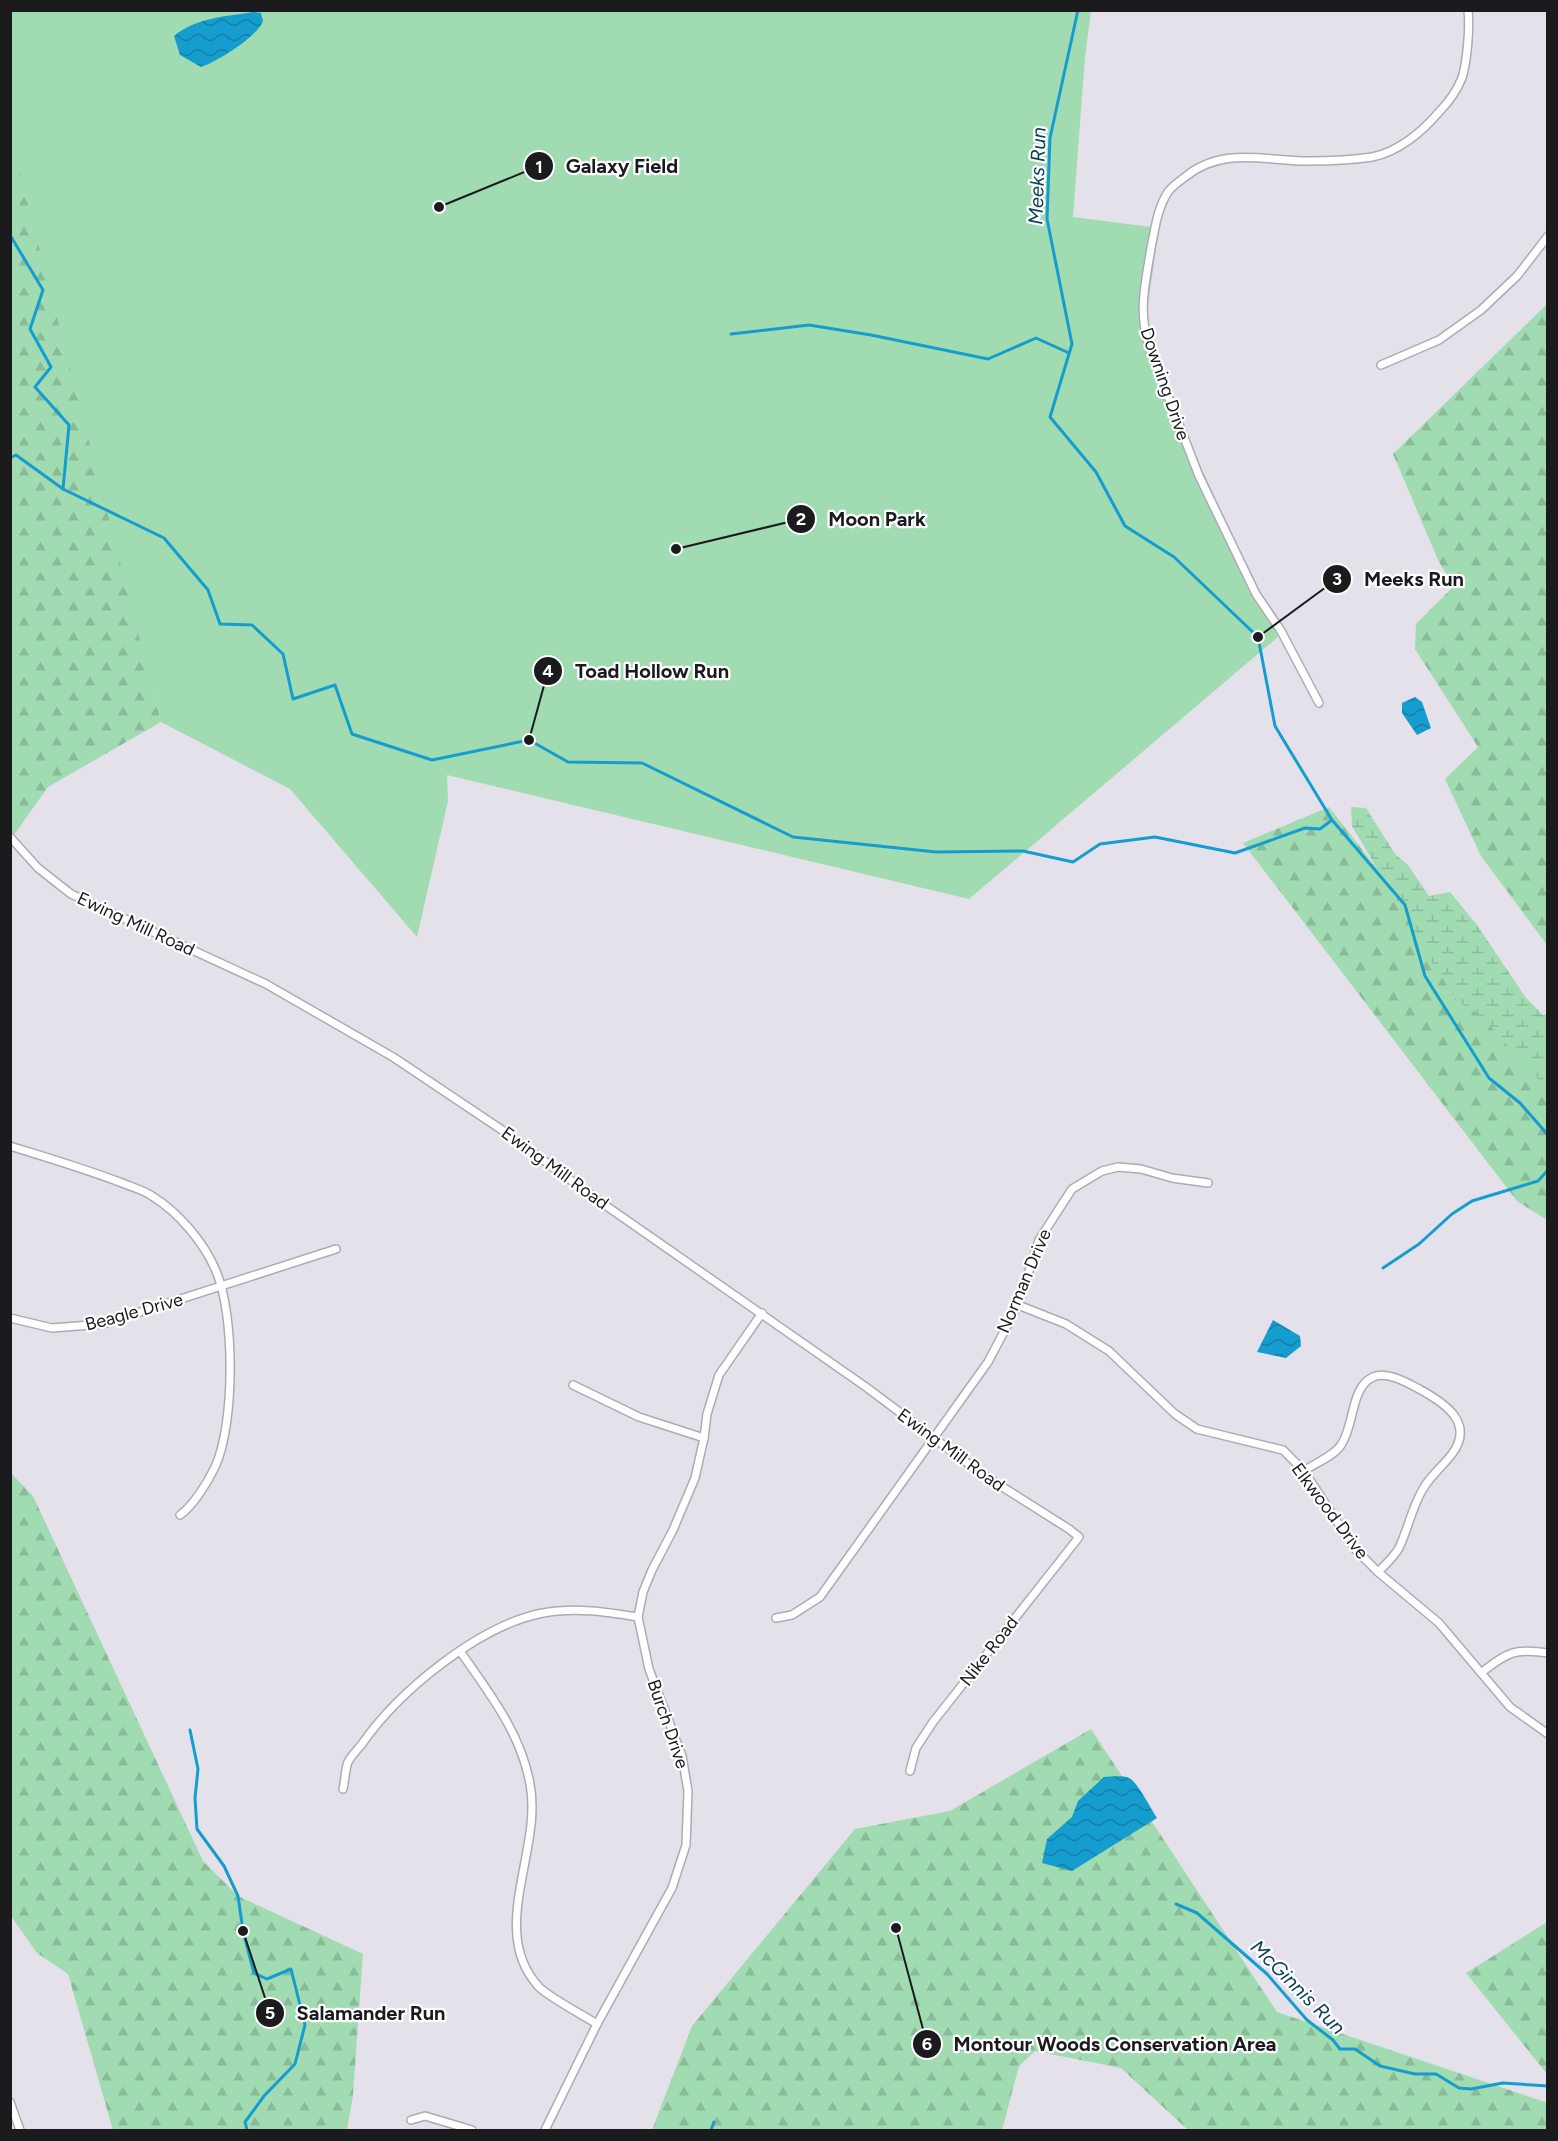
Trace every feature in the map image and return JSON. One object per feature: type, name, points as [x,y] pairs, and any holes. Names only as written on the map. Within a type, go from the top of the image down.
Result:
[{"type":"street","name":"Downing Drive","points":[[1319,703],[1281,631],[1257,594],[1199,476],[1149,347],[1143,326],[1142,302],[1156,223],[1160,207],[1170,189],[1196,168],[1220,160],[1248,156],[1308,161],[1373,157],[1401,145],[1428,125],[1447,104],[1462,78],[1469,24],[1468,10]]},
{"type":"street","points":[[1381,365],[1439,340],[1481,310],[1517,276],[1548,236]]},
{"type":"street","name":"Ewing Mill Road","points":[[10,837],[38,868],[71,894],[266,984],[393,1058],[502,1130],[866,1386],[982,1474],[1079,1537]]},
{"type":"street","points":[[10,1146],[112,1179],[151,1195],[180,1219],[203,1247],[216,1271],[227,1320],[231,1361],[226,1419],[215,1467],[188,1509],[180,1515]]},
{"type":"street","name":"Norman Drive","points":[[776,1618],[792,1615],[820,1596],[988,1362],[1018,1305],[1039,1240],[1072,1189],[1102,1171],[1118,1167],[1141,1169],[1172,1178],[1208,1183]]},
{"type":"street","name":"Beagle Drive","points":[[10,1318],[52,1328],[103,1324],[336,1249]]},
{"type":"street","name":"Elkwood Drive","points":[[1018,1305],[1066,1324],[1109,1351],[1175,1414],[1197,1429],[1283,1450],[1304,1470],[1354,1550],[1439,1623],[1510,1707],[1548,1734]]},
{"type":"street","name":"Burch Drive","points":[[545,2130],[597,2024],[672,1888],[686,1845],[688,1791],[681,1756],[649,1669],[638,1617],[643,1592],[652,1570],[674,1530],[695,1478],[707,1414],[719,1375],[762,1313]]},
{"type":"street","points":[[1304,1470],[1340,1448],[1349,1432],[1359,1391],[1366,1381],[1376,1376],[1398,1378],[1426,1392],[1452,1410],[1458,1420],[1460,1440],[1423,1488],[1398,1550],[1378,1572]]},
{"type":"street","points":[[573,1385],[639,1417],[704,1438]]},
{"type":"street","name":"Nike Road","points":[[910,1771],[916,1748],[933,1722],[1079,1537]]},
{"type":"street","points":[[343,1789],[348,1762],[386,1712],[439,1667],[489,1633],[543,1612],[595,1610],[638,1617]]},
{"type":"street","points":[[1482,1672],[1503,1656],[1518,1650],[1548,1653]]},
{"type":"street","points":[[460,1651],[500,1710],[521,1747],[531,1786],[530,1830],[515,1924],[519,1949],[526,1969],[540,1988],[597,2024]]},
{"type":"street","points":[[10,2102],[20,2130]]},
{"type":"street","points":[[411,2120],[425,2115],[472,2130]]},
{"type":"green space","points":[[10,11],[1091,11],[1085,57],[1073,217],[1159,228],[1143,339],[1278,637],[969,899],[447,775],[448,801],[417,937],[290,789],[161,722],[91,460],[11,141]]},
{"type":"green space","points":[[10,134],[161,722],[48,787],[11,839]]},
{"type":"green space","points":[[1547,304],[1547,945],[1481,856],[1445,779],[1478,747],[1415,649],[1416,624],[1454,586],[1439,562],[1393,454]]},
{"type":"green space","points":[[1329,807],[1460,975],[1513,1025],[1547,1014],[1547,1220],[1517,1201],[1243,843]]},
{"type":"green space","points":[[1351,807],[1366,808],[1395,854],[1408,865],[1429,896],[1450,892],[1477,925],[1526,998],[1547,1019],[1547,1088],[1479,1014],[1457,1001],[1352,826]]},
{"type":"green space","points":[[10,1472],[33,1496],[203,1861],[238,1896],[363,1954],[353,2095],[347,2130],[113,2130],[68,1974],[37,1953],[11,1916]]},
{"type":"green space","points":[[1091,1729],[1277,2012],[1548,2103],[1547,2130],[1188,2130],[1121,2068],[1035,2051],[1019,2066],[1002,2130],[652,2130],[692,2026],[855,1829],[950,1811]]},
{"type":"green space","points":[[1547,1922],[1547,2074],[1466,1973]]},
{"type":"water","points":[[254,12],[261,13],[263,21],[260,27],[236,48],[217,60],[201,67],[180,55],[174,36],[182,30],[212,19]]},
{"type":"water","points":[[1415,697],[1422,702],[1431,728],[1417,735],[1402,713],[1402,703]]},
{"type":"water","points":[[1273,1320],[1300,1336],[1301,1346],[1286,1358],[1257,1352]]},
{"type":"water","points":[[1104,1777],[1123,1777],[1132,1780],[1157,1818],[1072,1871],[1042,1863],[1047,1839],[1072,1817],[1078,1801]]},
{"type":"waterway","name":"Meeks Run","points":[[1078,10],[1050,138],[1047,219],[1072,344],[1050,417],[1096,472],[1125,526],[1174,557],[1258,637],[1275,726],[1332,820],[1405,905],[1425,976],[1489,1078],[1520,1103],[1548,1135]]},
{"type":"waterway","points":[[10,235],[43,290],[30,329],[51,367],[35,387],[69,425],[63,489],[164,538],[208,590],[220,624],[252,625],[283,654],[293,699],[335,685],[352,734],[432,760],[529,740],[568,762],[642,763],[793,837],[936,852],[1023,851],[1073,862],[1100,844],[1155,837],[1235,853],[1305,828],[1320,829],[1332,820]]},
{"type":"waterway","points":[[731,334],[809,325],[988,359],[1036,338],[1069,353]]},
{"type":"waterway","points":[[10,458],[16,455],[63,489]]},
{"type":"waterway","points":[[1383,1268],[1419,1244],[1452,1214],[1472,1201],[1538,1181],[1548,1170]]},
{"type":"waterway","points":[[190,1730],[198,1769],[195,1798],[197,1829],[224,1866],[238,1896],[243,1931],[254,1973],[267,1979],[291,1969],[305,2025],[295,2064],[264,2096],[245,2122],[247,2130]]},
{"type":"waterway","name":"McGinnis Run","points":[[1176,1904],[1197,1913],[1267,1974],[1307,2020],[1333,2040],[1340,2049],[1355,2049],[1380,2066],[1415,2074],[1436,2074],[1459,2088],[1471,2089],[1503,2083],[1548,2086]]},
{"type":"waterway","points":[[711,2130],[714,2122]]},
{"type":"place","name":"Galaxy Field","points":[[439,207]]},
{"type":"place","name":"Moon Park","points":[[676,549]]},
{"type":"place","name":"Meeks Run","points":[[1258,637]]},
{"type":"place","name":"Toad Hollow Run","points":[[529,740]]},
{"type":"place","name":"Montour Woods Conservation Area","points":[[896,1928]]},
{"type":"place","name":"Salamander Run","points":[[243,1931]]}]
